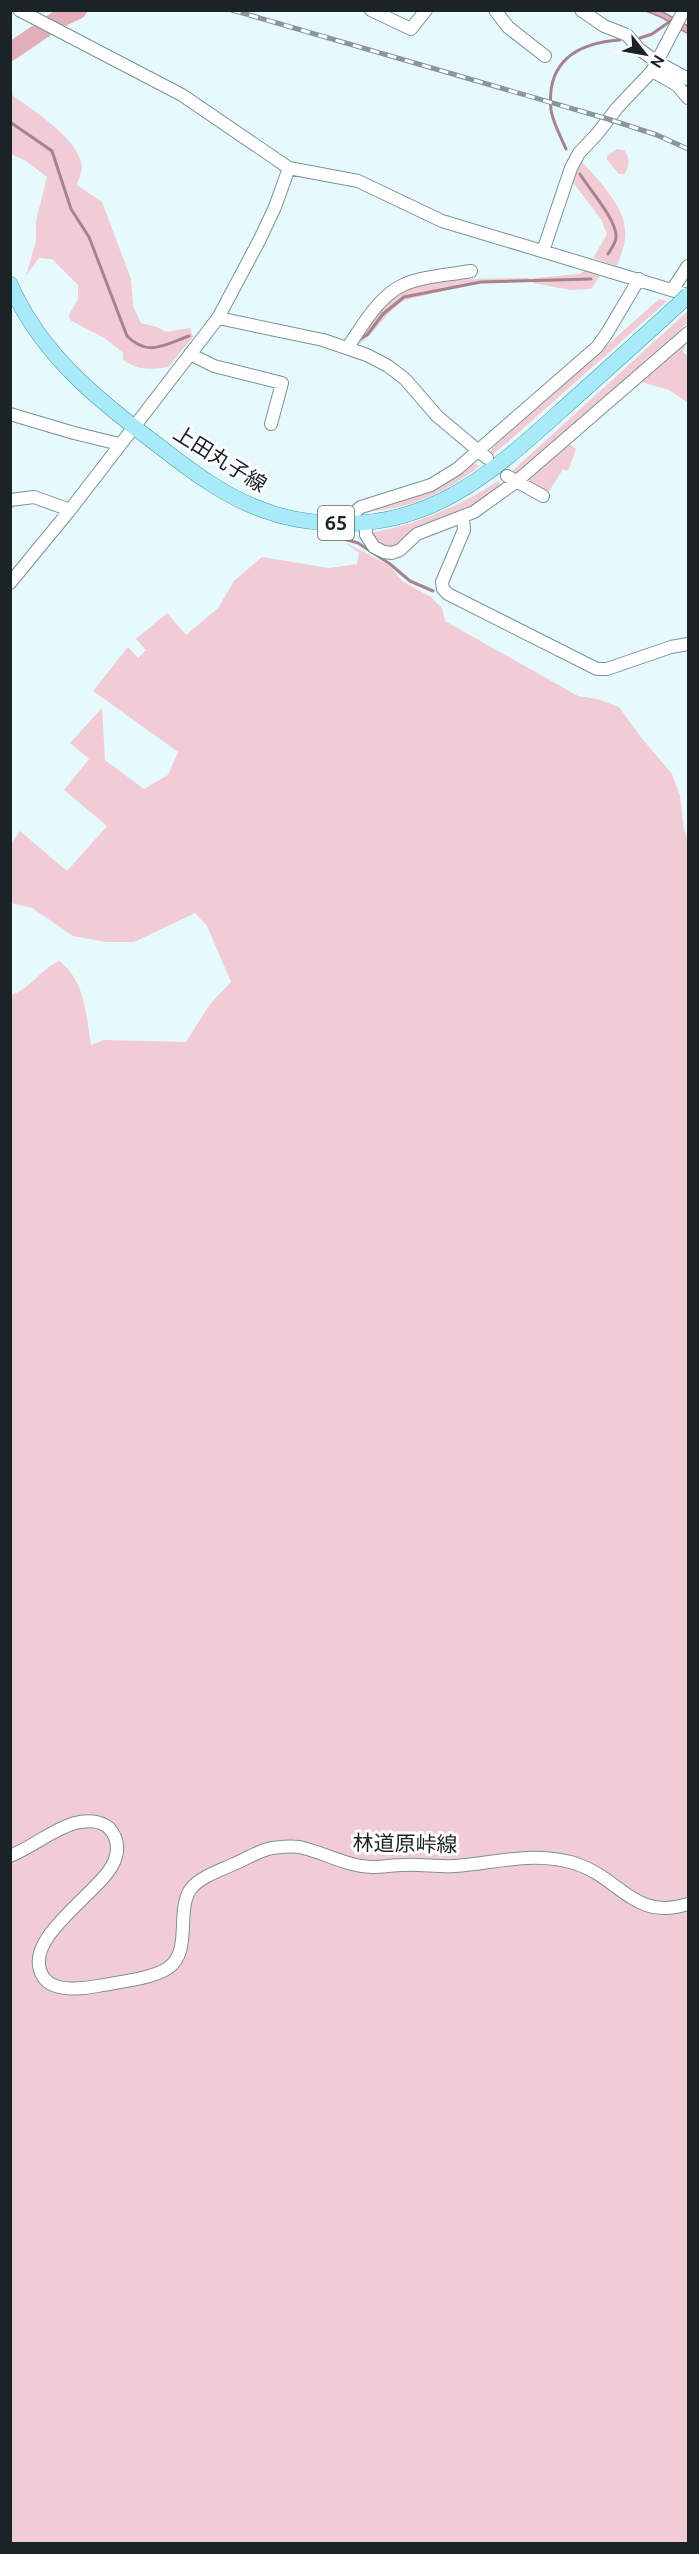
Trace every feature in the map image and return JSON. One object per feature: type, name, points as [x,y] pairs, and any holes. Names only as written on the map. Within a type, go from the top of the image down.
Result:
[{"type":"main road","name":"上田丸子線","points":[[10,284],[28,318],[52,353],[83,385],[133,427],[202,477],[248,504],[290,518],[349,524],[366,523],[422,510],[450,498],[477,482],[517,451],[682,296]]},
{"type":"street","points":[[19,10],[182,95],[289,168],[358,181],[431,217],[639,279],[682,296],[688,266]]},
{"type":"street","points":[[371,10],[411,29],[426,10]]},
{"type":"street","points":[[495,10],[508,27],[545,56]]},
{"type":"street","points":[[581,10],[604,26],[627,35],[654,66],[677,85],[688,98]]},
{"type":"street","points":[[543,251],[571,168],[579,153],[654,66],[684,10]]},
{"type":"street","points":[[654,66],[688,79]]},
{"type":"street","points":[[10,583],[70,510],[218,318],[264,231],[289,168]]},
{"type":"street","points":[[348,347],[381,302],[396,289],[409,283],[471,271]]},
{"type":"street","points":[[349,524],[351,516],[361,507],[431,485],[484,454],[597,347],[608,333],[639,279]]},
{"type":"street","points":[[218,318],[348,347],[388,366],[405,379],[437,416],[484,454]]},
{"type":"street","points":[[366,523],[366,535],[374,547],[392,553],[400,550],[411,537],[420,532],[463,518],[688,333]]},
{"type":"street","points":[[189,354],[214,366],[282,383],[271,424]]},
{"type":"street","points":[[10,414],[74,434],[119,444]]},
{"type":"street","points":[[512,478],[543,496]]},
{"type":"street","points":[[10,500],[26,496],[34,497],[70,510]]},
{"type":"street","points":[[463,518],[464,530],[442,582],[443,589],[448,594],[597,669],[607,669],[671,647],[688,644]]},
{"type":"street","name":"林道原峠線","points":[[10,1856],[58,1829],[84,1821],[94,1821],[107,1826],[115,1837],[117,1851],[113,1863],[101,1880],[56,1924],[41,1949],[38,1963],[46,1981],[53,1985],[70,1988],[94,1987],[167,1969],[177,1957],[191,1890],[214,1873],[270,1848],[301,1847],[350,1865],[374,1867],[402,1864],[454,1866],[533,1856],[559,1859],[581,1865],[653,1909],[673,1909],[688,1904]]},
{"type":"shaded area","points":[[646,11],[661,11],[688,26],[688,34],[663,18]]},
{"type":"shaded area","points":[[11,94],[64,135],[79,156],[82,167],[77,185],[102,202],[131,279],[133,306],[141,323],[166,332],[190,328],[193,337],[168,367],[156,369],[134,366],[123,360],[123,353],[106,339],[70,320],[69,315],[78,299],[78,285],[52,259],[39,258],[26,276],[36,241],[36,221],[47,177],[26,161],[11,154]]},
{"type":"shaded area","points":[[617,149],[624,150],[627,155],[628,165],[624,174],[619,174],[607,160],[607,156]]},
{"type":"shaded area","points":[[580,159],[611,196],[622,217],[625,239],[617,266],[593,258],[607,234],[601,219],[571,180]]},
{"type":"shaded area","points":[[586,270],[601,274],[591,289],[571,290],[533,283],[534,278],[579,274]]},
{"type":"shaded area","points":[[530,278],[528,282],[481,282],[405,300],[356,346],[362,330],[400,290],[448,279]]},
{"type":"shaded area","points":[[659,299],[667,301],[508,442],[492,455],[490,453],[492,448]]},
{"type":"shaded area","points":[[688,311],[687,323],[675,335],[517,474],[512,471]]},
{"type":"shaded area","points":[[688,340],[683,352],[688,356],[688,403],[669,390],[637,381]]},
{"type":"shaded area","points":[[568,443],[576,449],[568,471],[563,469],[548,493],[529,484],[528,478]]},
{"type":"shaded area","points":[[473,463],[480,466],[427,498],[398,507],[367,511],[460,474]]},
{"type":"shaded area","points":[[498,481],[501,486],[482,501],[394,547],[379,545],[370,533],[405,525],[437,513],[468,499]]},
{"type":"shaded area","points":[[343,541],[390,566],[402,581],[431,597],[442,608],[445,621],[578,696],[597,699],[619,707],[672,774],[680,796],[684,829],[688,840],[688,2543],[11,2543],[11,995],[24,988],[59,961],[68,969],[79,988],[86,1010],[91,1045],[104,1040],[186,1042],[210,1004],[231,982],[207,926],[195,913],[134,942],[107,942],[73,936],[32,908],[11,903],[11,844],[20,831],[67,871],[107,826],[64,790],[89,759],[70,743],[102,708],[105,760],[144,789],[168,775],[178,752],[93,691],[128,647],[138,658],[146,650],[136,639],[167,613],[186,635],[218,608],[234,581],[262,557],[329,568],[357,564],[359,553]]},
{"type":"waterway","points":[[10,52],[57,20],[78,10]]},
{"type":"waterway","points":[[640,38],[652,34],[672,20]]},
{"type":"waterway","points":[[566,149],[551,110],[553,79],[567,58],[578,51],[590,45],[620,40]]},
{"type":"waterway","points":[[10,122],[52,151],[71,209],[89,237],[127,336],[149,348],[189,336]]},
{"type":"waterway","points":[[580,174],[615,230],[615,241],[608,254]]},
{"type":"waterway","points":[[358,340],[367,335],[383,314],[404,297],[481,282],[591,279]]},
{"type":"waterway","points":[[341,538],[358,543],[390,564],[410,581],[433,591]]},
{"type":"railway","points":[[232,10],[608,119],[657,135],[688,149]]}]
